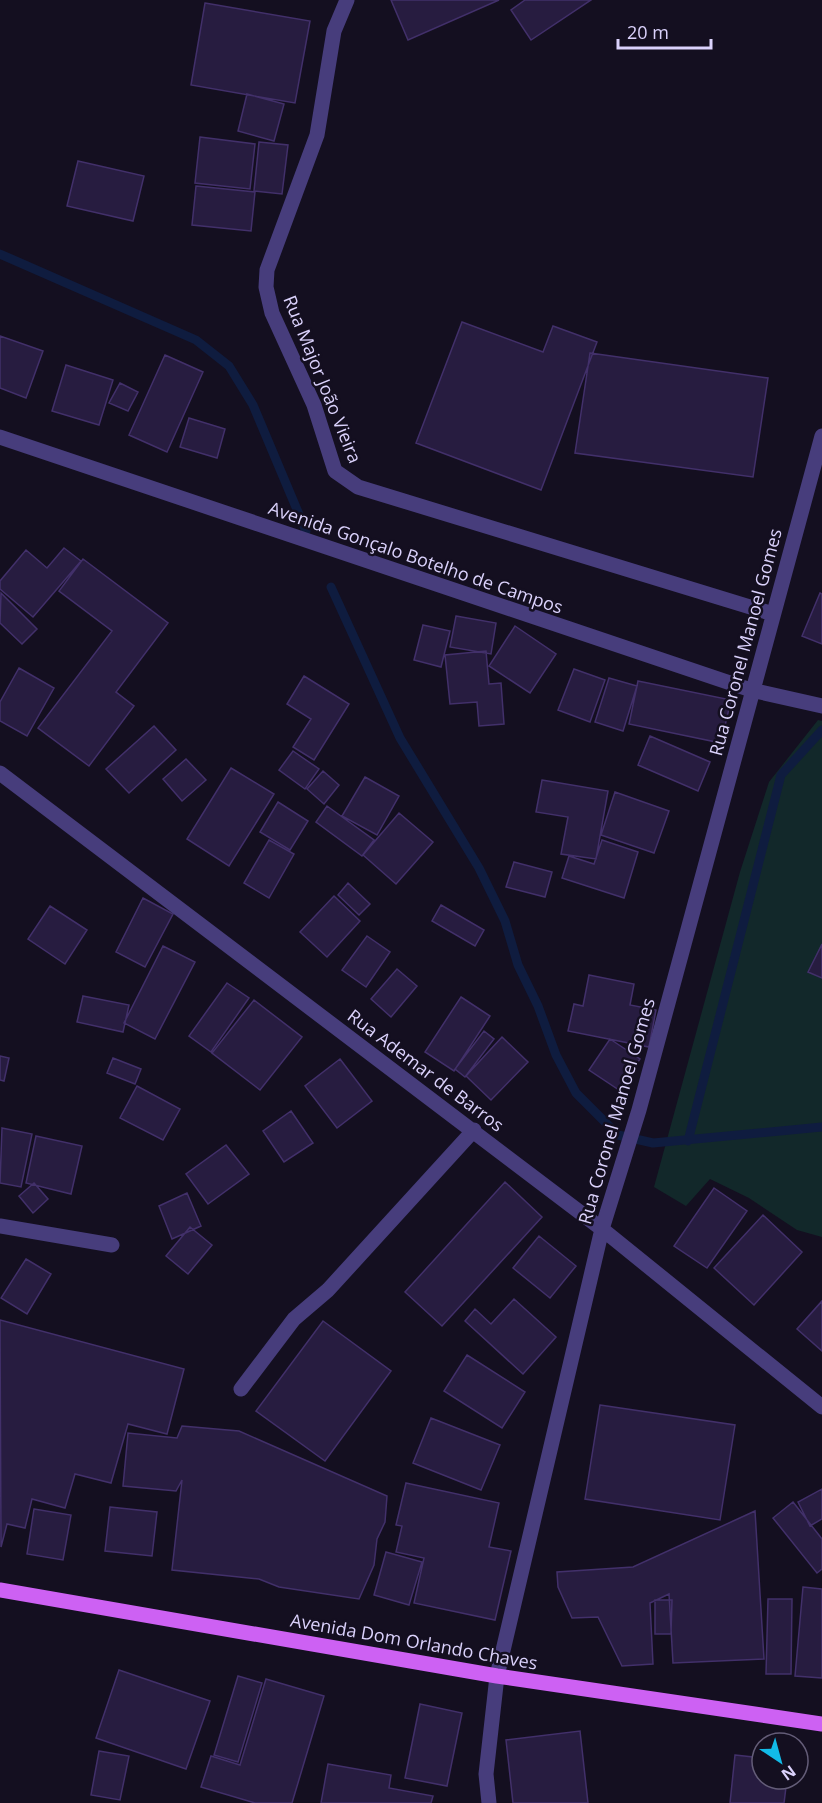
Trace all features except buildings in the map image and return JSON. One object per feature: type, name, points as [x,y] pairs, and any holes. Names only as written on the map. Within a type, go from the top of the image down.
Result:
[{"type":"main road","name":"Avenida Dom Orlando Chaves","points":[[0,1590],[497,1676],[822,1724]]},
{"type":"street","name":"Rua Major João Vieira","points":[[347,0],[334,31],[317,135],[267,270],[266,287],[272,313],[314,405],[335,471],[358,487],[773,614]]},
{"type":"street","name":"Rua Coronel Manoel Gomes","points":[[489,1803],[486,1774],[497,1676],[602,1229],[639,1110],[822,436]]},
{"type":"street","name":"Avenida Gonçalo Botelho de Campos","points":[[0,437],[752,690],[820,706]]},
{"type":"street","name":"Rua Ademar de Barros","points":[[0,772],[474,1130],[602,1229],[822,1407]]},
{"type":"street","points":[[241,1389],[294,1319],[328,1290],[474,1130]]},
{"type":"street","points":[[0,1226],[112,1245]]},
{"type":"green space","points":[[818,720],[822,721],[822,1237],[797,1230],[749,1198],[710,1179],[686,1206],[654,1187],[740,872],[769,782]]},
{"type":"waterway","points":[[0,254],[196,340],[229,366],[253,405],[306,531]]},
{"type":"waterway","points":[[331,587],[400,738],[479,868],[505,921],[518,965],[538,1006],[556,1055],[576,1093],[618,1135],[653,1143],[822,1127]]},
{"type":"waterway","points":[[688,1141],[781,775],[822,730]]}]
